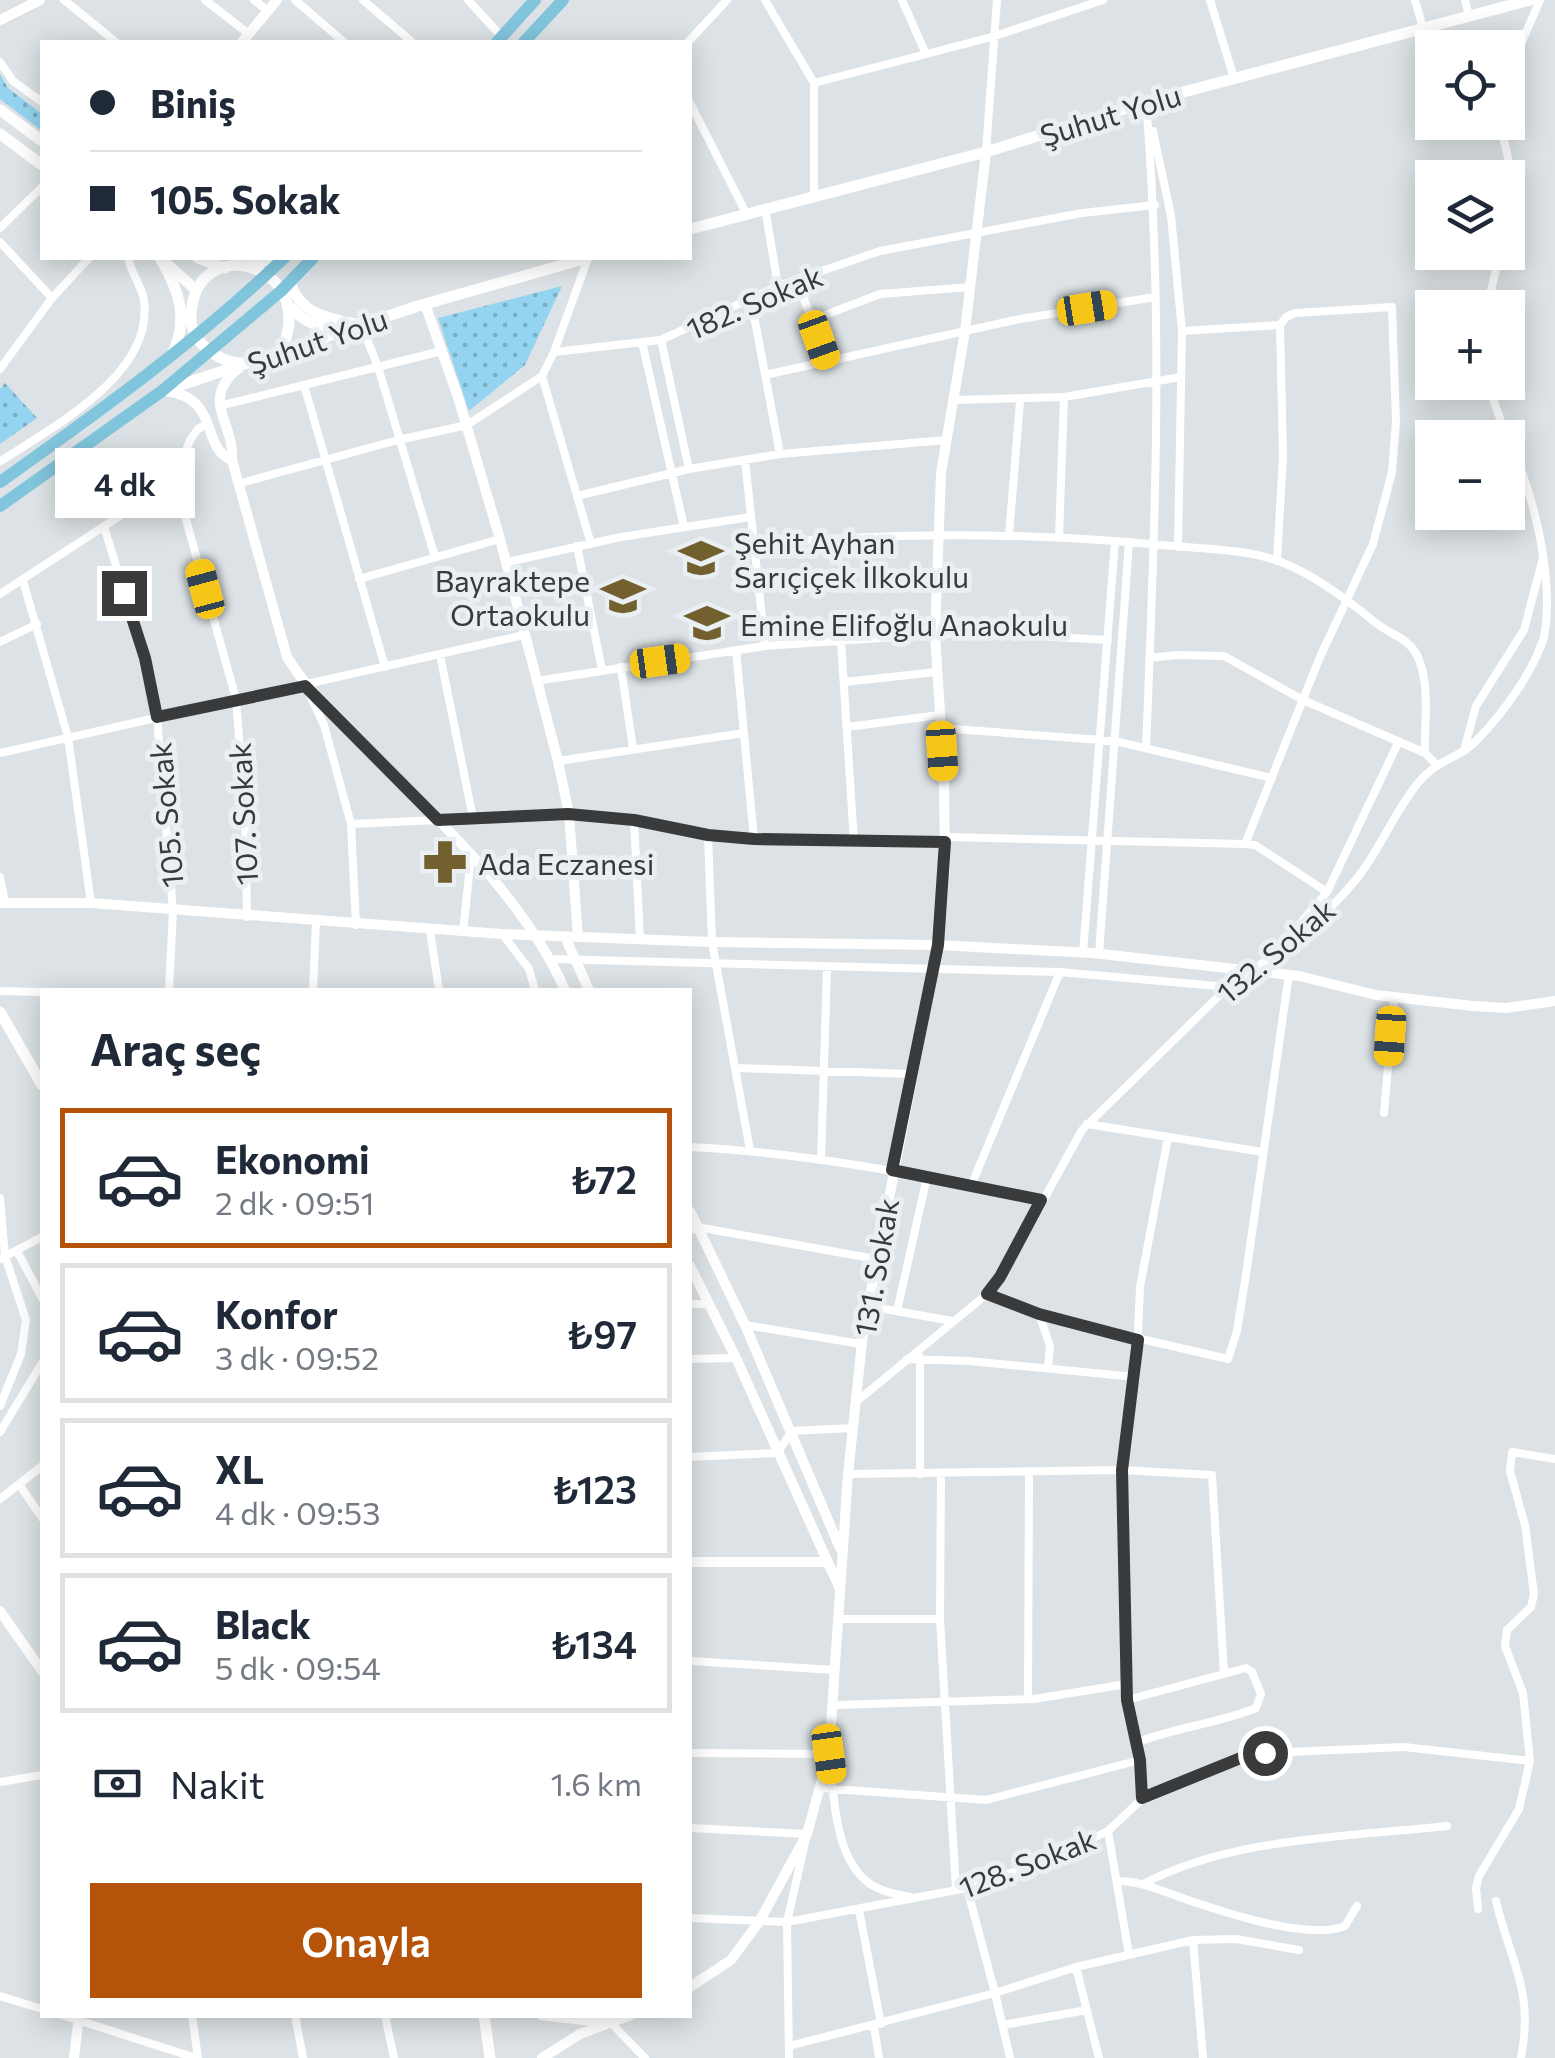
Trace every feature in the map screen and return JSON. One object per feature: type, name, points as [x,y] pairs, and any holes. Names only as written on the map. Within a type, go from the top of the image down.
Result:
[{"type":"main road","points":[[499,40],[536,0]]},
{"type":"main road","points":[[526,40],[563,0]]},
{"type":"main road","name":"Şuhut Yolu","points":[[692,228],[986,152],[1146,102],[1503,4],[1530,0]]},
{"type":"main road","points":[[0,110],[40,140]]},
{"type":"main road","points":[[0,134],[40,164]]},
{"type":"main road","points":[[161,260],[182,307],[180,337],[170,358]]},
{"type":"main road","points":[[162,260],[195,289]]},
{"type":"main road","points":[[197,260],[209,272]]},
{"type":"main road","points":[[203,260],[268,273],[310,310],[355,324]]},
{"type":"main road","points":[[246,364],[230,363],[202,345],[190,323],[195,289],[209,272],[269,260]]},
{"type":"main road","points":[[6,478],[170,358],[278,260]]},
{"type":"main road","points":[[0,506],[162,391],[311,260]]},
{"type":"main road","name":"Şuhut Yolu","points":[[162,391],[280,354],[355,324],[574,260]]},
{"type":"main road","points":[[280,354],[289,334],[285,286]]},
{"type":"main road","points":[[289,306],[299,317],[320,328],[355,324]]},
{"type":"main road","points":[[0,1012],[40,1082]]},
{"type":"main road","points":[[484,2018],[490,2058]]},
{"type":"street","points":[[0,20],[40,0]]},
{"type":"street","points":[[64,0],[114,40]]},
{"type":"street","points":[[205,0],[245,38],[278,0]]},
{"type":"street","points":[[254,0],[268,11]]},
{"type":"street","points":[[294,0],[342,40]]},
{"type":"street","points":[[363,0],[410,40]]},
{"type":"street","points":[[468,0],[499,40]]},
{"type":"street","points":[[690,40],[727,0]]},
{"type":"street","points":[[766,0],[814,83],[814,194]]},
{"type":"street","points":[[902,0],[925,52]]},
{"type":"street","points":[[986,152],[997,0]]},
{"type":"street","points":[[814,83],[992,37],[1104,0]]},
{"type":"street","points":[[1210,0],[1234,78]]},
{"type":"street","points":[[1415,0],[1423,28]]},
{"type":"street","points":[[1465,0],[1468,16]]},
{"type":"street","points":[[1525,35],[1540,0]]},
{"type":"street","points":[[0,62],[13,81],[40,101]]},
{"type":"street","points":[[1146,102],[1155,205],[1154,544],[1146,748]]},
{"type":"street","points":[[1146,102],[1171,216],[1182,331],[1178,547]]},
{"type":"street","points":[[692,107],[746,214]]},
{"type":"street","name":"131. Sokak","points":[[692,1986],[731,1960],[759,1922],[808,1834],[829,1754],[848,1474],[862,1344],[892,1170],[938,945],[945,839],[935,635],[941,473],[965,332],[986,152]]},
{"type":"street","points":[[0,228],[40,189]]},
{"type":"street","name":"182. Sokak","points":[[554,352],[662,340],[778,286],[880,250],[1082,213],[1155,205]]},
{"type":"street","points":[[765,208],[778,286]]},
{"type":"street","points":[[0,242],[52,298]]},
{"type":"street","points":[[0,369],[52,298],[88,260]]},
{"type":"street","points":[[6,478],[1,460],[99,395],[127,360],[144,324],[145,303],[129,260]]},
{"type":"street","points":[[240,483],[467,425],[542,376],[587,260]]},
{"type":"street","points":[[798,280],[827,361]]},
{"type":"street","points":[[812,320],[880,294],[971,287]]},
{"type":"street","points":[[765,375],[1155,297]]},
{"type":"street","points":[[751,300],[780,454]]},
{"type":"street","points":[[425,304],[467,425],[507,562],[558,761],[568,814],[575,960],[588,988]]},
{"type":"street","points":[[1245,844],[1320,657],[1372,544],[1395,456],[1392,307],[1295,313],[1280,325],[1283,456],[1277,561]]},
{"type":"street","points":[[355,324],[378,367],[435,557]]},
{"type":"street","points":[[1182,331],[1280,325]]},
{"type":"street","points":[[662,340],[689,468]]},
{"type":"street","points":[[642,342],[684,528]]},
{"type":"street","points":[[223,405],[442,351]]},
{"type":"street","points":[[246,364],[227,378],[219,400],[287,657],[324,725],[351,824],[356,925]]},
{"type":"street","points":[[542,376],[591,544]]},
{"type":"street","points":[[955,400],[1064,397],[1182,377]]},
{"type":"street","points":[[304,385],[385,668]]},
{"type":"street","points":[[162,391],[190,398],[200,406],[218,450],[232,460]]},
{"type":"street","points":[[1059,538],[1064,397]]},
{"type":"street","points":[[1009,536],[1020,401]]},
{"type":"street","points":[[0,594],[175,480],[190,440],[208,424]]},
{"type":"street","points":[[577,496],[689,468],[780,454],[947,440]]},
{"type":"street","points":[[745,460],[765,646]]},
{"type":"street","name":"132. Sokak","points":[[920,1353],[987,1294],[1087,1124],[1228,987],[1339,898],[1360,874],[1404,801],[1436,764],[1474,744],[1497,718],[1543,640],[1548,594],[1544,549],[1525,474]]},
{"type":"street","name":"107. Sokak","points":[[175,480],[236,698],[247,917]]},
{"type":"street","points":[[507,562],[750,517]]},
{"type":"street","name":"105. Sokak","points":[[104,528],[145,658],[157,717],[173,911],[169,988]]},
{"type":"street","points":[[752,545],[845,536],[1009,536],[1225,550],[1277,561],[1314,579],[1384,630],[1401,636],[1418,657],[1426,699],[1426,753]]},
{"type":"street","points":[[358,579],[500,539]]},
{"type":"street","points":[[1083,952],[1115,541]]},
{"type":"street","points":[[1099,954],[1129,542]]},
{"type":"street","points":[[578,546],[602,670]]},
{"type":"street","points":[[1464,750],[1476,706],[1524,630],[1544,549]]},
{"type":"street","points":[[23,580],[68,737],[91,903]]},
{"type":"street","points":[[0,642],[36,624]]},
{"type":"street","points":[[536,682],[765,646],[968,632],[1108,640]]},
{"type":"street","points":[[0,753],[524,635]]},
{"type":"street","points":[[1543,640],[1555,635]]},
{"type":"street","points":[[841,642],[854,841]]},
{"type":"street","points":[[736,650],[754,839]]},
{"type":"street","points":[[1150,658],[1177,654],[1224,656],[1303,700],[1426,753],[1436,764]]},
{"type":"street","points":[[440,655],[472,818]]},
{"type":"street","points":[[621,667],[633,749]]},
{"type":"street","points":[[844,682],[936,672]]},
{"type":"street","points":[[305,686],[472,857],[538,936],[564,988]]},
{"type":"street","points":[[847,727],[939,722],[1116,741],[1272,778]]},
{"type":"street","points":[[558,761],[744,733]]},
{"type":"street","points":[[1273,954],[1327,892],[1399,741]]},
{"type":"street","points":[[351,824],[568,814],[754,839],[1245,844],[1327,892]]},
{"type":"street","points":[[634,820],[640,939]]},
{"type":"street","points":[[708,835],[712,942],[750,1150]]},
{"type":"street","points":[[463,932],[472,857]]},
{"type":"street","points":[[0,877],[2,902],[91,903],[538,936],[1083,952],[1289,974],[1394,998],[1506,1008],[1555,1001]]},
{"type":"street","points":[[313,988],[316,922]]},
{"type":"street","points":[[430,931],[439,988]]},
{"type":"street","points":[[502,934],[529,969],[535,988]]},
{"type":"street","points":[[550,959],[1060,972],[1228,987]]},
{"type":"street","points":[[820,1160],[828,969]]},
{"type":"street","points":[[970,1186],[1060,972]]},
{"type":"street","points":[[987,1294],[1039,1314],[1228,1359],[1237,1331],[1289,974]]},
{"type":"street","points":[[0,990],[40,992]]},
{"type":"street","points":[[1384,1113],[1394,998]]},
{"type":"street","points":[[737,1068],[911,1074]]},
{"type":"street","points":[[1087,1124],[1264,1152]]},
{"type":"street","points":[[1168,1137],[1145,1253],[1137,1314],[1136,1376],[1122,1470],[1127,1700],[1140,1760],[1142,1798],[1248,1755],[1265,1753],[1404,1747],[1530,1761]]},
{"type":"street","points":[[692,1146],[750,1150],[892,1170],[1041,1200]]},
{"type":"street","points":[[898,1311],[928,1177]]},
{"type":"street","points":[[0,1198],[3,1258],[26,1320],[26,1334],[0,1406]]},
{"type":"street","points":[[694,1229],[876,1259]]},
{"type":"street","points":[[694,1229],[745,1325],[842,1553]]},
{"type":"street","points":[[3,1258],[40,1239]]},
{"type":"street","points":[[17,1250],[40,1294]]},
{"type":"street","points":[[692,1270],[736,1358],[841,1593]]},
{"type":"street","points":[[692,1304],[708,1304]]},
{"type":"street","points":[[868,1306],[952,1321]]},
{"type":"street","points":[[1039,1314],[1050,1346],[1048,1368]]},
{"type":"street","points":[[745,1325],[862,1344]]},
{"type":"street","points":[[855,1403],[906,1359],[920,1353],[1136,1376]]},
{"type":"street","points":[[920,1353],[920,1474]]},
{"type":"street","points":[[692,1359],[736,1358]]},
{"type":"street","points":[[0,1432],[40,1366]]},
{"type":"street","points":[[792,1431],[853,1428]]},
{"type":"street","points":[[777,1453],[792,1431]]},
{"type":"street","points":[[1478,1909],[1479,1876],[1518,1809],[1530,1761],[1523,1693],[1505,1646],[1507,1630],[1531,1606],[1534,1594],[1526,1526],[1510,1471],[1512,1452],[1555,1459]]},
{"type":"street","points":[[692,1457],[777,1453]]},
{"type":"street","points":[[0,1480],[4,1496],[40,1468]]},
{"type":"street","points":[[848,1474],[1122,1470],[1212,1475],[1224,1673]]},
{"type":"street","points":[[1028,1699],[1029,1472]]},
{"type":"street","points":[[941,1473],[940,1618],[956,1890]]},
{"type":"street","points":[[20,1484],[40,1515]]},
{"type":"street","points":[[692,1562],[827,1562]]},
{"type":"street","points":[[840,1619],[940,1618]]},
{"type":"street","points":[[2,1620],[40,1668]]},
{"type":"street","points":[[692,1661],[837,1670]]},
{"type":"street","points":[[1127,1700],[1246,1668],[1252,1672],[1261,1694],[1256,1708],[1226,1720],[1136,1743]]},
{"type":"street","points":[[834,1705],[1028,1699],[1127,1684]]},
{"type":"street","points":[[692,1754],[829,1754],[842,1842],[855,1870],[879,1890],[916,1898]]},
{"type":"street","points":[[820,1788],[986,1800],[1140,1760]]},
{"type":"street","points":[[0,1782],[40,1776]]},
{"type":"street","name":"128. Sokak","points":[[759,1922],[787,1922],[968,1888],[1046,1861],[1108,1831],[1142,1798]]},
{"type":"street","points":[[1142,1884],[1168,1871],[1284,1843],[1447,1826]]},
{"type":"street","points":[[692,1828],[808,1834],[787,1922],[789,2058]]},
{"type":"street","points":[[1108,1831],[1129,1955]]},
{"type":"street","points":[[1117,1882],[1142,1884],[1262,1921],[1323,1933],[1345,1926],[1357,1906]]},
{"type":"street","points":[[968,1888],[1010,2058]]},
{"type":"street","points":[[1496,1901],[1523,1984],[1527,2012],[1521,2058]]},
{"type":"street","points":[[859,1910],[877,2025],[878,2058]]},
{"type":"street","points":[[692,1918],[759,1922]]},
{"type":"street","points":[[789,2046],[996,1993],[1076,1967],[1193,1940],[1236,1939],[1299,1950]]},
{"type":"street","points":[[1193,1940],[1202,2058]]},
{"type":"street","points":[[1076,1967],[1098,2058]]},
{"type":"street","points":[[0,1996],[40,2008]]},
{"type":"street","points":[[1003,2025],[1086,2010]]},
{"type":"street","points":[[74,2058],[79,2018],[197,2058],[192,2018]]},
{"type":"street","points":[[295,2018],[303,2058]]},
{"type":"street","points":[[386,2018],[394,2058]]},
{"type":"street","points":[[542,2058],[580,2034],[615,2019],[644,2058]]},
{"type":"street","points":[[629,2058],[634,2046]]},
{"type":"shaded area","points":[[0,74],[8,88],[40,112],[40,129],[0,99]]},
{"type":"shaded area","points":[[562,286],[525,365],[469,411],[438,318]]},
{"type":"shaded area","points":[[5,383],[37,418],[0,444],[0,389]]},
{"type":"place","name":"Şehit Ayhan Sarıçiçek İlkokulu","points":[[701,558]]},
{"type":"place","name":"Bayraktepe Ortaokulu","points":[[623,596]]},
{"type":"place","name":"Emine Elifoğlu Anaokulu","points":[[707,623]]},
{"type":"place","name":"Ada Eczanesi","points":[[445,862]]},
{"type":"route","points":[[124,593],[145,658],[157,717],[305,686],[438,820],[568,814],[754,839],[945,842],[938,945],[928,1008],[892,1170],[1041,1200],[987,1294],[1039,1314],[1138,1340],[1122,1470],[1127,1700],[1140,1760],[1142,1798],[1248,1755],[1265,1753]]}]
